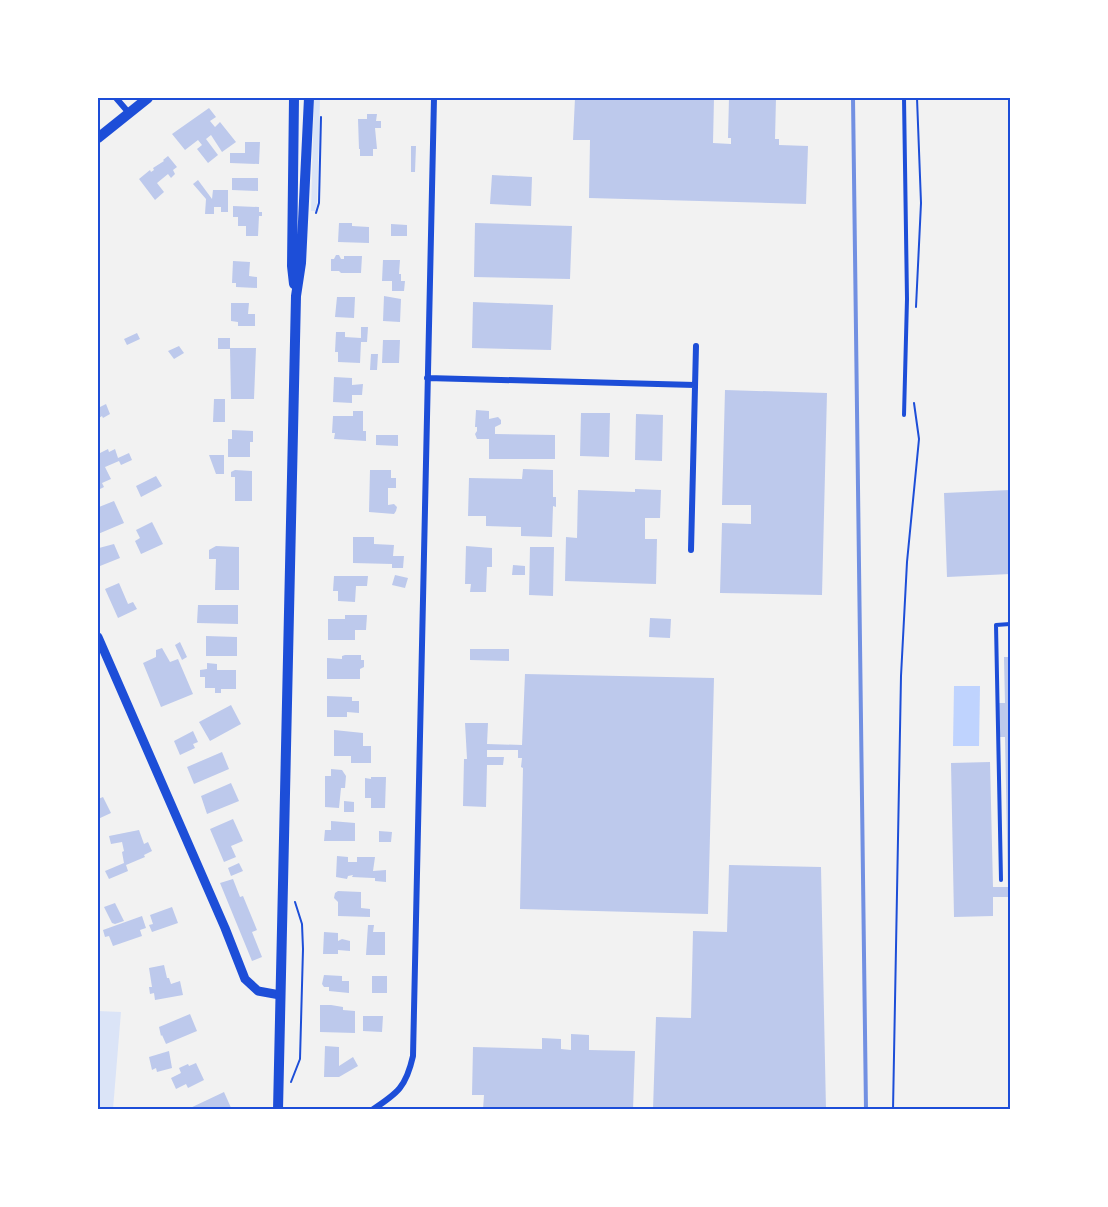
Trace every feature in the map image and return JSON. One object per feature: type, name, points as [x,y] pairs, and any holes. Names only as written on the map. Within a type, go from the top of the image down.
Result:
[{"type":"main road","points":[[98,138],[148,98]]},
{"type":"main road","points":[[294,98],[292,266],[297,296]]},
{"type":"main road","points":[[278,1109],[297,296],[301,263],[309,98]]},
{"type":"street","points":[[116,98],[129,113]]},
{"type":"street","points":[[372,1110],[393,1096],[404,1084],[413,1056],[434,98]]},
{"type":"street","points":[[691,550],[696,346]]},
{"type":"street","points":[[427,378],[695,385]]},
{"type":"street","points":[[98,637],[245,979],[265,994],[280,994]]},
{"type":"lane","points":[[903,98],[907,299],[904,415]]},
{"type":"lane","points":[[1001,880],[996,625],[1011,624]]},
{"type":"path","points":[[916,312],[921,202],[917,98]]},
{"type":"path","points":[[319,203],[321,109]]},
{"type":"path","points":[[893,1110],[901,676],[907,562],[919,439],[913,397]]},
{"type":"path","points":[[286,1090],[300,1059],[303,924]]},
{"type":"shaded area","points":[[314,98],[320,98],[317,204],[315,211],[311,211]]},
{"type":"shaded area","points":[[98,1011],[121,1012],[113,1109],[98,1109]]},
{"type":"water","points":[[954,686],[980,686],[979,746],[953,746]]},
{"type":"building","points":[[575,98],[714,98],[713,143],[731,144],[731,138],[728,138],[729,98],[776,98],[775,139],[779,139],[779,145],[808,146],[806,204],[589,198],[590,140],[573,140]]},
{"type":"building","points":[[209,108],[216,117],[210,121],[215,127],[220,122],[236,142],[222,152],[211,135],[206,139],[218,155],[208,163],[197,149],[202,145],[198,140],[185,150],[172,134]]},
{"type":"building","points":[[367,114],[377,114],[376,121],[381,121],[381,128],[375,128],[377,149],[373,149],[373,156],[360,156],[358,119],[367,119]]},
{"type":"building","points":[[245,142],[260,142],[259,164],[230,163],[230,153],[245,153]]},
{"type":"building","points":[[411,146],[416,146],[415,172],[411,172]]},
{"type":"building","points":[[168,156],[177,167],[173,170],[175,174],[171,178],[168,174],[157,183],[164,192],[155,200],[139,179],[150,170],[151,172],[154,170],[153,168]]},
{"type":"building","points":[[492,175],[532,177],[531,206],[490,204]]},
{"type":"building","points":[[232,178],[258,178],[258,191],[232,190]]},
{"type":"building","points":[[198,180],[212,199],[213,190],[228,190],[228,212],[221,212],[221,207],[214,207],[214,214],[205,214],[206,199],[193,184]]},
{"type":"building","points":[[233,206],[259,207],[262,216],[259,216],[258,236],[246,236],[246,226],[238,226],[238,217],[233,217]]},
{"type":"building","points":[[339,223],[369,227],[369,243],[338,242]]},
{"type":"building","points":[[475,223],[572,226],[570,279],[474,277]]},
{"type":"building","points":[[391,224],[407,225],[407,236],[391,236]]},
{"type":"building","points":[[336,255],[339,255],[341,259],[344,259],[344,256],[362,256],[361,273],[331,271],[331,259],[334,259]]},
{"type":"building","points":[[383,260],[400,260],[399,274],[401,274],[401,281],[405,281],[404,291],[392,291],[392,281],[382,281]]},
{"type":"building","points":[[233,261],[250,262],[249,276],[257,277],[257,288],[236,287],[236,283],[232,283]]},
{"type":"building","points":[[384,296],[401,299],[400,322],[383,321]]},
{"type":"building","points":[[337,297],[355,297],[354,318],[335,317]]},
{"type":"building","points":[[473,302],[553,305],[551,350],[472,348]]},
{"type":"building","points":[[231,303],[249,303],[248,314],[255,314],[255,326],[238,326],[238,322],[231,321]]},
{"type":"building","points":[[361,327],[368,327],[367,342],[361,342],[360,363],[338,362],[338,352],[335,352],[336,332],[345,332],[345,337],[361,338]]},
{"type":"building","points":[[137,333],[140,339],[127,345],[124,339]]},
{"type":"building","points":[[218,338],[230,338],[230,349],[218,349]]},
{"type":"building","points":[[383,340],[400,340],[399,363],[382,363]]},
{"type":"building","points":[[179,346],[184,353],[174,359],[168,351]]},
{"type":"building","points":[[230,348],[256,348],[254,399],[231,399]]},
{"type":"building","points":[[371,354],[378,354],[377,370],[370,370]]},
{"type":"building","points":[[334,377],[352,378],[352,385],[363,384],[362,395],[352,395],[352,403],[333,402]]},
{"type":"building","points":[[725,390],[827,393],[822,595],[720,593],[722,523],[751,524],[751,505],[722,505]]},
{"type":"building","points":[[214,399],[225,399],[225,422],[213,422]]},
{"type":"building","points":[[106,404],[110,414],[99,418],[98,408]]},
{"type":"building","points":[[476,410],[489,411],[489,419],[498,417],[501,420],[501,424],[495,427],[495,434],[555,435],[555,459],[489,459],[489,439],[477,439],[475,434],[477,431],[475,427]]},
{"type":"building","points":[[353,411],[363,411],[363,431],[366,431],[366,441],[334,439],[333,416],[353,416]]},
{"type":"building","points":[[581,413],[610,413],[609,457],[580,456]]},
{"type":"building","points":[[636,414],[663,415],[662,461],[635,460]]},
{"type":"building","points":[[232,430],[253,431],[250,457],[228,457],[228,439],[232,439]]},
{"type":"building","points":[[376,435],[398,435],[398,446],[376,445]]},
{"type":"building","points":[[108,449],[109,452],[115,449],[118,458],[129,453],[132,460],[121,465],[119,461],[105,467],[111,479],[102,483],[104,487],[98,490],[98,454]]},
{"type":"building","points":[[209,455],[224,455],[224,474],[216,474]]},
{"type":"building","points":[[523,469],[553,470],[553,497],[556,497],[556,507],[553,506],[552,537],[521,536],[521,527],[486,526],[486,516],[468,516],[469,478],[522,479]]},
{"type":"building","points":[[235,470],[252,471],[252,501],[235,501],[235,477],[231,477],[231,472]]},
{"type":"building","points":[[370,470],[391,470],[391,478],[396,478],[396,488],[388,488],[388,505],[394,504],[397,507],[394,514],[369,512]]},
{"type":"building","points":[[156,476],[162,486],[141,497],[136,486]]},
{"type":"building","points":[[635,489],[661,490],[660,518],[645,518],[645,539],[657,539],[656,584],[565,581],[566,537],[577,538],[578,490],[635,492]]},
{"type":"building","points":[[1010,490],[1010,574],[947,577],[944,493]]},
{"type":"building","points":[[114,501],[124,523],[98,534],[99,507]]},
{"type":"building","points":[[152,522],[163,544],[141,554],[135,541],[140,538],[136,530]]},
{"type":"building","points":[[353,537],[374,537],[374,544],[394,545],[393,556],[404,556],[403,568],[392,568],[392,564],[353,563]]},
{"type":"building","points":[[114,544],[120,558],[100,566],[99,548]]},
{"type":"building","points":[[216,546],[239,547],[239,590],[215,590],[216,559],[209,559],[209,550]]},
{"type":"building","points":[[466,546],[492,548],[492,567],[487,567],[486,592],[470,592],[471,584],[465,584]]},
{"type":"building","points":[[530,547],[554,547],[553,596],[529,595]]},
{"type":"building","points":[[513,565],[525,566],[525,575],[512,575]]},
{"type":"building","points":[[395,575],[408,578],[405,588],[392,585]]},
{"type":"building","points":[[334,576],[368,576],[367,586],[356,586],[355,602],[338,601],[338,591],[333,591]]},
{"type":"building","points":[[119,583],[128,604],[133,602],[137,609],[118,618],[105,589]]},
{"type":"building","points":[[198,605],[238,605],[238,624],[197,623]]},
{"type":"building","points":[[345,615],[367,615],[366,630],[355,630],[355,640],[328,640],[328,619],[345,619]]},
{"type":"building","points":[[650,618],[671,619],[670,638],[649,637]]},
{"type":"building","points":[[206,636],[237,637],[237,656],[206,656]]},
{"type":"building","points":[[180,642],[187,657],[182,660],[175,645]]},
{"type":"building","points":[[162,648],[170,662],[178,659],[193,694],[161,707],[143,663],[156,657],[156,650]]},
{"type":"building","points":[[470,649],[509,649],[509,661],[470,660]]},
{"type":"building","points":[[345,655],[361,655],[364,667],[360,669],[360,679],[327,679],[327,658],[342,659]]},
{"type":"building","points":[[1004,657],[1010,657],[1010,897],[993,897],[993,916],[954,917],[951,763],[990,762],[993,887],[1008,887],[1005,737],[999,737],[998,703],[1005,703]]},
{"type":"building","points":[[207,663],[217,664],[217,670],[236,670],[236,689],[221,689],[221,693],[215,693],[215,688],[205,688],[205,677],[200,677],[200,670],[207,669]]},
{"type":"building","points":[[525,674],[714,678],[708,914],[520,909],[522,758],[518,758],[518,750],[487,750],[487,757],[504,757],[503,765],[487,765],[486,807],[463,806],[464,759],[467,759],[465,723],[488,723],[487,744],[522,745]]},
{"type":"building","points":[[327,696],[352,697],[352,701],[359,701],[359,713],[347,712],[347,717],[327,717]]},
{"type":"building","points":[[231,705],[241,724],[210,741],[199,722]]},
{"type":"building","points":[[334,730],[363,733],[363,746],[371,746],[371,763],[351,763],[351,756],[334,756]]},
{"type":"building","points":[[193,731],[198,742],[193,744],[195,748],[180,755],[174,741]]},
{"type":"building","points":[[222,752],[229,769],[194,784],[187,767]]},
{"type":"building","points":[[331,769],[342,770],[346,776],[345,788],[341,788],[339,808],[325,807],[325,776],[331,776]]},
{"type":"building","points":[[371,777],[386,777],[385,808],[371,808],[371,798],[365,798],[365,778],[371,779]]},
{"type":"building","points":[[231,783],[239,801],[207,814],[201,796]]},
{"type":"building","points":[[103,797],[111,813],[98,819],[98,799]]},
{"type":"building","points":[[344,801],[354,802],[354,812],[344,812]]},
{"type":"building","points":[[233,819],[243,841],[231,846],[236,857],[224,862],[210,829]]},
{"type":"building","points":[[331,821],[355,823],[355,841],[324,841],[325,830],[331,830]]},
{"type":"building","points":[[139,830],[144,844],[148,842],[152,851],[144,855],[145,857],[126,865],[128,871],[109,879],[105,871],[124,863],[122,852],[124,851],[122,842],[111,844],[109,836]]},
{"type":"building","points":[[379,831],[392,832],[391,842],[379,842]]},
{"type":"building","points":[[337,856],[348,857],[348,862],[357,862],[357,857],[375,857],[373,871],[386,870],[386,882],[375,881],[375,878],[352,877],[353,875],[348,876],[347,879],[336,877]]},
{"type":"building","points":[[239,863],[243,871],[231,876],[228,868]]},
{"type":"building","points":[[729,865],[821,867],[826,1110],[653,1110],[656,1017],[691,1018],[693,931],[727,932]]},
{"type":"building","points":[[233,879],[240,897],[243,896],[257,930],[252,932],[262,957],[252,961],[220,883]]},
{"type":"building","points":[[338,891],[361,892],[361,908],[370,909],[370,917],[338,916],[338,902],[334,898]]},
{"type":"building","points":[[115,903],[124,921],[115,924],[112,923],[104,907]]},
{"type":"building","points":[[172,907],[178,923],[152,932],[149,925],[153,924],[150,915]]},
{"type":"building","points":[[142,916],[146,928],[140,930],[142,936],[113,946],[109,936],[105,937],[103,930]]},
{"type":"building","points":[[368,925],[374,925],[373,932],[385,932],[385,955],[366,955]]},
{"type":"building","points":[[324,932],[338,933],[338,941],[342,939],[350,941],[350,951],[338,950],[338,954],[323,954]]},
{"type":"building","points":[[164,965],[171,984],[180,981],[183,995],[155,1000],[154,993],[150,994],[149,987],[152,987],[149,968]]},
{"type":"building","points":[[324,975],[342,976],[342,981],[349,981],[349,993],[329,991],[329,987],[324,987],[322,984]]},
{"type":"building","points":[[372,976],[387,976],[387,993],[372,993]]},
{"type":"building","points":[[320,1005],[343,1007],[343,1010],[355,1011],[355,1033],[320,1032]]},
{"type":"building","points":[[190,1014],[197,1031],[166,1044],[159,1027]]},
{"type":"building","points":[[363,1016],[383,1016],[382,1032],[363,1031]]},
{"type":"building","points":[[571,1034],[589,1035],[589,1050],[635,1051],[633,1110],[483,1110],[484,1095],[472,1095],[473,1047],[542,1049],[542,1038],[561,1039],[561,1049],[571,1050]]},
{"type":"building","points":[[325,1046],[339,1047],[339,1066],[353,1057],[358,1066],[339,1077],[324,1077]]},
{"type":"building","points":[[169,1051],[172,1068],[157,1072],[156,1068],[152,1070],[149,1057]]},
{"type":"building","points":[[196,1063],[204,1080],[188,1088],[186,1084],[176,1089],[171,1078],[181,1073],[179,1068]]},
{"type":"building","points":[[224,1092],[232,1110],[186,1110]]},
{"type":"railway","points":[[853,98],[866,1110]]}]
